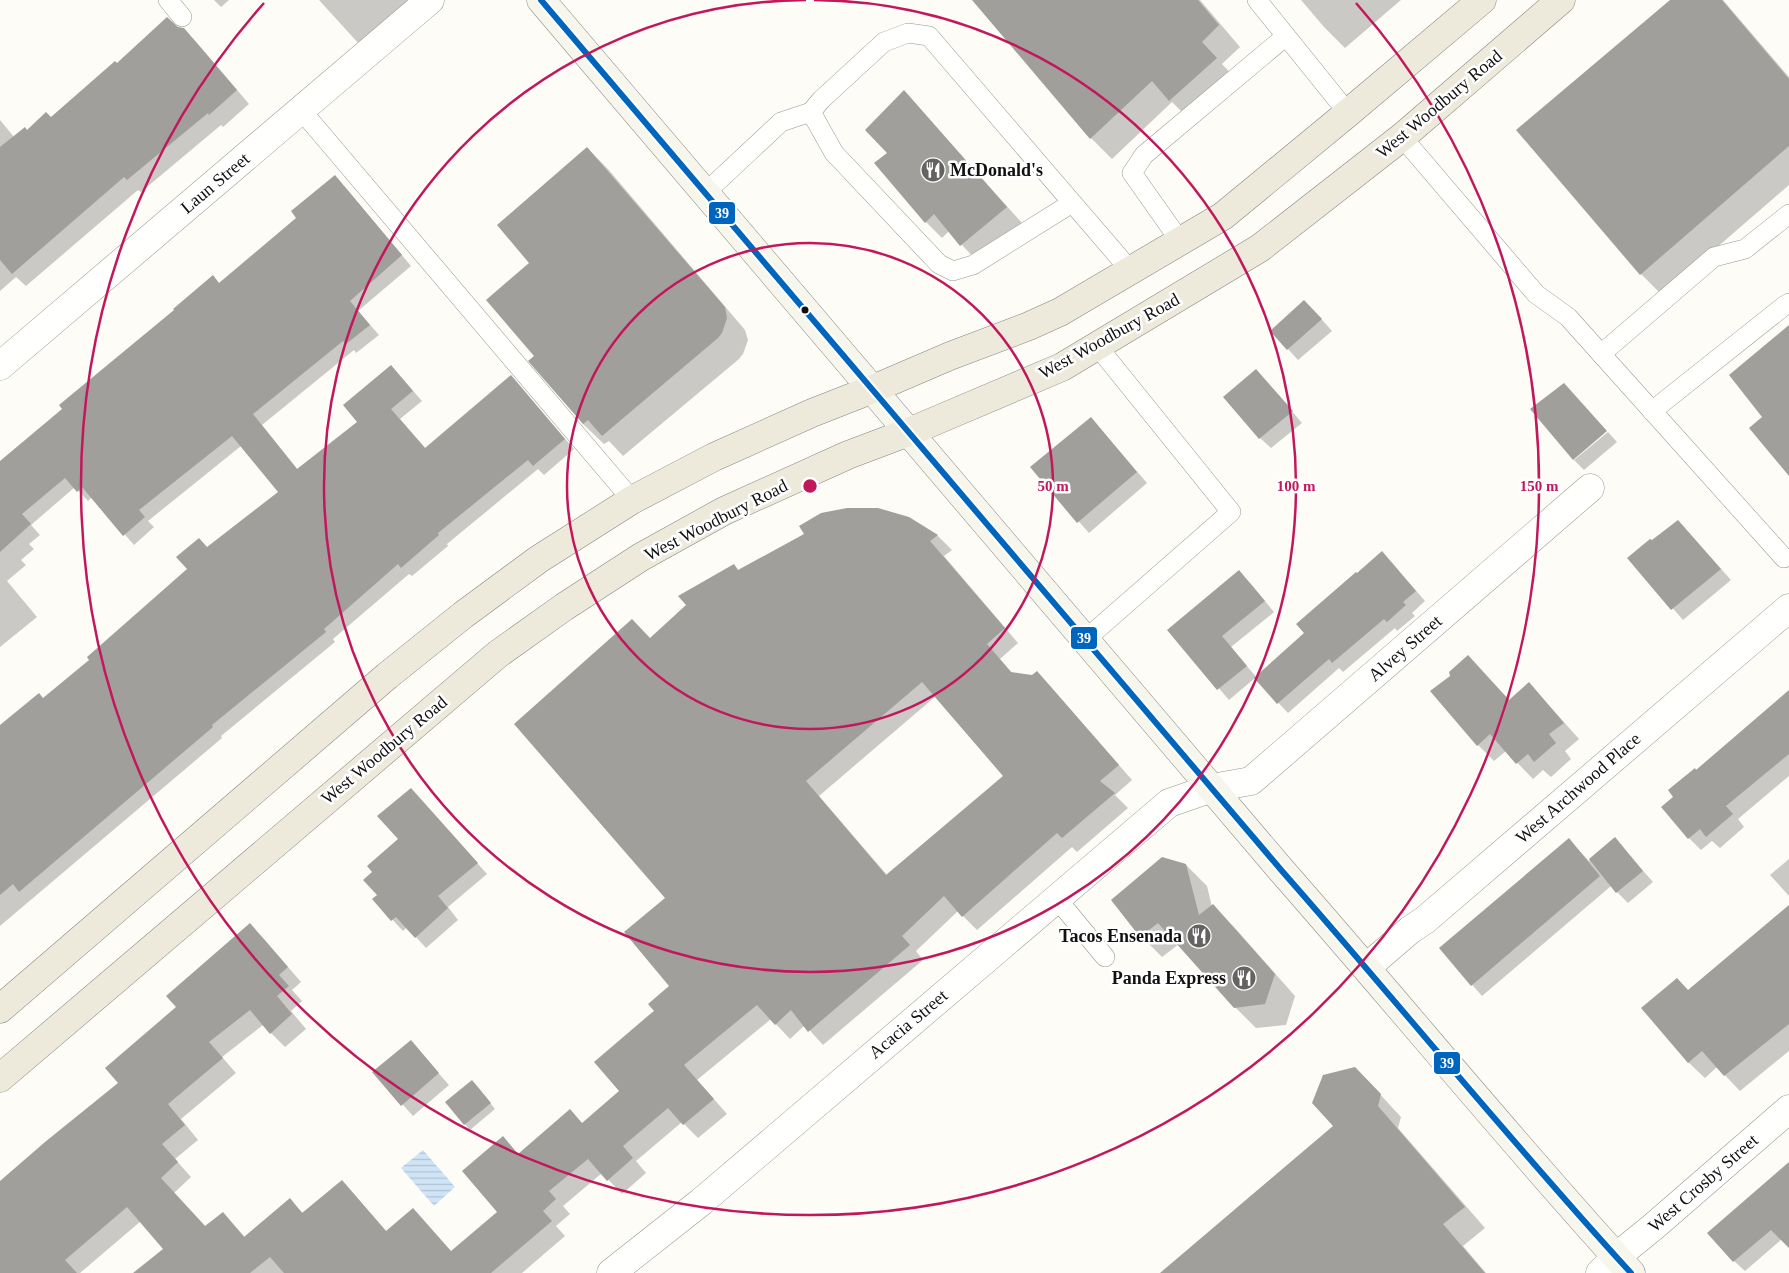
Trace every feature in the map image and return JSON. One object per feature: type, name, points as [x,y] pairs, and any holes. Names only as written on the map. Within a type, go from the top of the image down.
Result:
[{"type":"main road","points":[[541,0],[1282,871],[1366,967],[1514,1142],[1615,1268]]},
{"type":"main road","points":[[0,1009],[372,689],[463,614],[539,559],[632,500],[714,457],[812,413],[1060,312],[1223,216],[1348,114],[1482,0]]},
{"type":"main road","name":"West Woodbury Road","points":[[0,1078],[487,662],[564,606],[641,558],[724,512],[848,455],[909,432],[1062,367],[1098,347],[1260,248],[1402,138],[1561,0]]},
{"type":"street","name":"Laun Street","points":[[0,366],[430,0]]},
{"type":"street","name":"Alvey Street","points":[[1212,788],[1251,782],[1590,488]]},
{"type":"street","name":"West Archwood Place","points":[[1366,967],[1424,920],[1789,608]]},
{"type":"street","name":"Acacia Street","points":[[611,1273],[689,1212],[838,1083],[1169,803],[1212,788]]},
{"type":"street","name":"West Crosby Street","points":[[1615,1268],[1653,1227],[1789,1109]]},
{"type":"lane","points":[[168,0],[182,17]]},
{"type":"lane","points":[[1257,0],[1348,114]]},
{"type":"lane","points":[[705,193],[781,122],[811,112],[821,100],[884,42],[908,33],[929,36],[1130,270]]},
{"type":"lane","points":[[1180,241],[1132,173],[1144,154],[1286,36]]},
{"type":"lane","points":[[301,110],[632,500]]},
{"type":"lane","points":[[811,112],[834,153],[939,264],[953,271],[973,265],[1072,203]]},
{"type":"lane","points":[[1402,138],[1536,294],[1568,317],[1784,558]]},
{"type":"lane","points":[[1601,354],[1714,257],[1745,249],[1789,214]]},
{"type":"lane","points":[[1652,411],[1789,303]]},
{"type":"lane","points":[[1086,639],[1231,512],[1098,347]]},
{"type":"lane","points":[[1056,899],[1105,957]]},
{"type":"water","points":[[423,1150],[455,1187],[434,1206],[401,1168]]},
{"type":"building","points":[[972,0],[1198,0],[1219,25],[1202,42],[1217,58],[1169,101],[1152,81],[1090,139]]},
{"type":"building","points":[[1670,0],[1722,0],[1789,79],[1789,146],[1640,275],[1516,130]]},
{"type":"building","points":[[167,17],[178,27],[184,28],[237,90],[209,115],[208,113],[127,180],[124,177],[12,274],[0,260],[0,147],[25,127],[27,130],[46,112],[51,117],[115,61],[117,63]]},
{"type":"building","points":[[904,90],[1007,207],[960,246],[934,214],[925,223],[874,163],[887,153],[865,130]]},
{"type":"building","points":[[587,147],[725,307],[727,318],[722,333],[718,338],[602,436],[588,420],[583,424],[528,361],[534,356],[486,300],[529,263],[497,225]]},
{"type":"building","points":[[335,175],[402,255],[350,301],[370,325],[346,344],[343,341],[253,414],[297,469],[357,422],[343,405],[391,365],[413,391],[391,409],[425,448],[511,375],[565,439],[533,466],[528,460],[438,533],[439,535],[401,568],[398,564],[324,629],[326,632],[212,725],[213,727],[19,892],[13,884],[0,895],[0,725],[39,693],[43,698],[89,660],[87,657],[187,569],[176,557],[199,538],[207,547],[278,492],[232,436],[139,510],[145,517],[123,536],[82,487],[77,492],[65,478],[22,514],[31,524],[0,552],[0,461],[62,409],[59,405],[174,310],[213,275],[219,283],[296,218],[291,211]]},
{"type":"building","points":[[1304,300],[1322,319],[1287,350],[1270,331]]},
{"type":"building","points":[[1789,325],[1789,476],[1749,428],[1762,417],[1729,375]]},
{"type":"building","points":[[1256,369],[1293,411],[1259,439],[1223,397]]},
{"type":"building","points":[[1564,383],[1607,431],[1573,460],[1530,409]]},
{"type":"building","points":[[1091,417],[1137,472],[1077,523],[1030,467]]},
{"type":"building","points":[[847,508],[878,508],[909,517],[938,535],[930,541],[1005,628],[987,644],[1011,672],[1032,675],[1037,671],[1119,765],[1100,781],[1115,793],[1062,838],[1057,833],[962,917],[944,896],[902,936],[910,945],[808,1032],[791,1010],[775,1025],[757,1005],[684,1065],[714,1099],[683,1125],[668,1108],[623,1146],[633,1158],[607,1181],[588,1159],[549,1191],[556,1199],[543,1211],[552,1221],[491,1273],[284,1273],[270,1257],[250,1273],[133,1273],[163,1249],[127,1207],[65,1260],[77,1273],[0,1273],[0,1181],[118,1083],[105,1068],[176,1007],[166,996],[250,923],[288,967],[279,975],[289,986],[277,996],[292,1014],[270,1034],[250,1010],[209,1042],[223,1058],[168,1104],[185,1125],[162,1144],[178,1162],[161,1178],[205,1226],[223,1212],[244,1237],[290,1198],[302,1213],[342,1180],[386,1231],[413,1208],[451,1251],[497,1212],[462,1171],[503,1136],[518,1154],[570,1109],[582,1123],[619,1091],[594,1062],[654,1011],[648,1004],[669,986],[624,932],[665,898],[514,724],[632,619],[650,638],[686,605],[678,596],[734,564],[738,570],[804,534],[799,526],[821,513]],"holes":[[[922,682],[1003,776],[886,875],[806,781]]]},
{"type":"building","points":[[1678,520],[1721,569],[1671,610],[1627,558]]},
{"type":"building","points":[[1382,551],[1416,591],[1403,602],[1406,605],[1387,622],[1384,619],[1332,663],[1329,659],[1277,704],[1254,678],[1304,633],[1296,624]]},
{"type":"building","points":[[1239,570],[1265,601],[1222,636],[1247,666],[1217,690],[1167,630]]},
{"type":"building","points":[[1468,655],[1509,700],[1529,682],[1564,723],[1549,734],[1556,743],[1534,762],[1528,754],[1516,764],[1490,734],[1477,746],[1430,691],[1450,676],[1449,672]]},
{"type":"building","points":[[1789,690],[1789,754],[1726,806],[1733,814],[1706,837],[1700,829],[1688,839],[1661,807],[1673,797],[1668,790],[1695,768],[1696,770]]},
{"type":"building","points":[[411,788],[478,863],[438,896],[448,908],[415,938],[396,917],[391,921],[372,899],[377,895],[363,880],[372,872],[367,866],[398,839],[377,816]]},
{"type":"building","points":[[1615,837],[1643,871],[1616,893],[1589,859]]},
{"type":"building","points":[[1569,838],[1600,876],[1471,986],[1439,948]]},
{"type":"building","points":[[1162,857],[1186,864],[1199,915],[1213,904],[1275,974],[1265,1004],[1234,1008],[1158,923],[1140,937],[1111,900]]},
{"type":"building","points":[[1789,905],[1789,1024],[1724,1076],[1702,1051],[1688,1063],[1641,1008],[1677,978],[1688,990]]},
{"type":"building","points":[[411,1040],[439,1073],[401,1106],[372,1072]]},
{"type":"building","points":[[1355,1067],[1381,1094],[1378,1106],[1465,1207],[1443,1224],[1485,1273],[1160,1273],[1333,1126],[1312,1103],[1323,1075]]},
{"type":"building","points":[[472,1080],[491,1103],[464,1125],[445,1102]]},
{"type":"building","points":[[1789,1162],[1789,1248],[1771,1230],[1733,1262],[1707,1233]]},
{"type":"transit line","name":"39","points":[[541,0],[1282,871],[1542,1174],[1631,1273]]},
{"type":"place","name":"McDonald's","points":[[933,170]]},
{"type":"place","name":"Tacos Ensenada","points":[[1199,936]]},
{"type":"place","name":"Panda Express","points":[[1244,978]]}]
